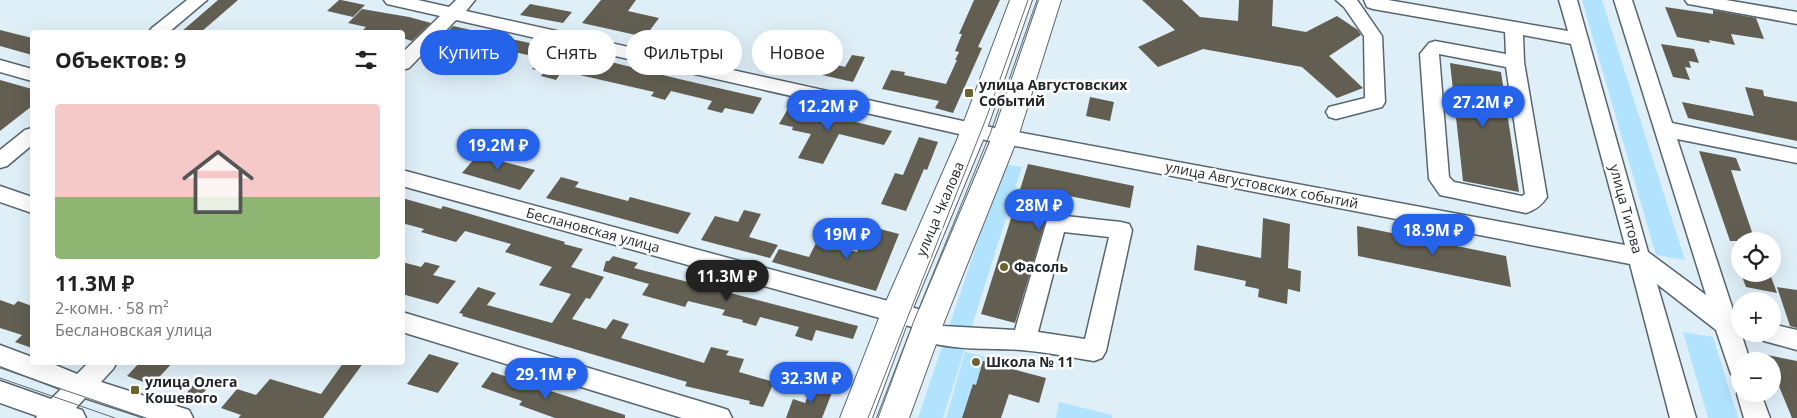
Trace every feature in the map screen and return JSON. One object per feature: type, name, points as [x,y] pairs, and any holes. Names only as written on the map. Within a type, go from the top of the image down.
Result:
[{"type":"main road","name":"улица Чкалова","points":[[856,418],[896,313],[973,130],[1021,0]]},
{"type":"main road","points":[[894,418],[927,327],[1005,137],[1050,0]]},
{"type":"street","points":[[160,30],[198,0]]},
{"type":"street","points":[[393,0],[973,130]]},
{"type":"street","points":[[405,61],[466,0]]},
{"type":"street","points":[[1336,112],[1375,102],[1373,36],[1350,3],[1345,0]]},
{"type":"street","points":[[1373,0],[1373,3],[1428,6],[1514,28],[1578,40]]},
{"type":"street","name":"улица Титова","points":[[1568,0],[1683,418]]},
{"type":"street","points":[[1623,0],[1665,129],[1731,319]]},
{"type":"street","points":[[1694,0],[1797,18]]},
{"type":"street","points":[[1514,28],[1515,62],[1536,197],[1526,205],[1448,189],[1439,179],[1429,54],[1435,47],[1515,62]]},
{"type":"street","points":[[0,66],[30,75]]},
{"type":"street","points":[[1665,129],[1797,156]]},
{"type":"street","name":"улица Августовских событий","points":[[973,130],[1639,257]]},
{"type":"street","points":[[0,161],[30,137]]},
{"type":"street","name":"Беслановская улица","points":[[405,179],[896,313],[943,336],[1024,340],[1094,351],[1121,230],[1056,223],[1024,340]]},
{"type":"street","points":[[0,194],[30,204]]},
{"type":"street","points":[[1639,257],[1731,324]]},
{"type":"street","points":[[405,323],[719,418]]},
{"type":"street","points":[[1781,336],[1797,340]]},
{"type":"street","points":[[0,355],[81,386],[180,418]]},
{"type":"street","points":[[0,392],[59,416],[81,386],[102,365]]},
{"type":"street","points":[[1752,402],[1757,418]]},
{"type":"shaded area","points":[[1582,0],[1602,0],[1685,260],[1656,255]]},
{"type":"shaded area","points":[[1004,164],[1022,167],[943,418],[918,418]]},
{"type":"shaded area","points":[[1683,332],[1713,337],[1731,395],[1731,402],[1733,402],[1738,418],[1708,418]]},
{"type":"shaded area","points":[[965,352],[992,358],[978,418],[946,418]]},
{"type":"shaded area","points":[[1059,402],[1112,415],[1112,418],[1056,418]]},
{"type":"building","points":[[218,0],[238,0],[203,30],[183,30]]},
{"type":"building","points":[[339,0],[365,5],[353,17],[327,11]]},
{"type":"building","points":[[601,0],[636,0],[628,11],[659,18],[650,30],[626,30],[626,33],[582,23]]},
{"type":"building","points":[[974,0],[1000,0],[978,47],[982,48],[953,113],[935,108],[939,101],[882,89],[891,70],[905,72],[904,75],[946,84],[957,60],[955,60],[959,52],[955,51],[962,34],[959,34]]},
{"type":"building","points":[[1142,0],[1182,0],[1200,17],[1238,21],[1239,0],[1273,0],[1272,26],[1306,32],[1337,16],[1358,30],[1361,35],[1329,56],[1363,88],[1337,98],[1302,67],[1203,49],[1158,67],[1138,47],[1175,30]]},
{"type":"building","points":[[530,4],[572,12],[563,23],[520,15]]},
{"type":"building","points":[[1665,7],[1713,14],[1713,10],[1756,18],[1764,39],[1731,34],[1735,45],[1677,37]]},
{"type":"building","points":[[362,9],[409,17],[431,23],[424,30],[420,30],[420,33],[412,41],[405,39],[405,30],[363,30],[366,27],[348,23]]},
{"type":"building","points":[[453,26],[471,30],[449,30]]},
{"type":"building","points":[[0,30],[30,38],[30,54],[0,46]]},
{"type":"building","points":[[518,40],[528,43],[528,55],[518,53]]},
{"type":"building","points":[[1661,44],[1694,49],[1699,63],[1689,61],[1691,68],[1685,67],[1690,80],[1673,77]]},
{"type":"building","points":[[852,55],[865,57],[853,82],[822,75],[843,75],[843,66],[845,67]]},
{"type":"building","points":[[616,63],[626,66],[626,75],[663,75],[762,98],[753,114],[725,108],[722,113],[707,109],[712,101],[671,91],[665,100],[651,96],[654,92],[580,75],[616,75]]},
{"type":"building","points":[[1450,63],[1501,72],[1519,192],[1463,181]]},
{"type":"building","points":[[542,75],[559,75],[556,80]]},
{"type":"building","points":[[0,80],[30,88],[30,108],[0,131]]},
{"type":"building","points":[[1745,87],[1763,90],[1764,96],[1797,102],[1797,141],[1688,118],[1682,102],[1754,116]]},
{"type":"building","points":[[1090,97],[1114,102],[1110,121],[1086,116]]},
{"type":"building","points":[[789,107],[892,131],[884,145],[839,134],[823,164],[798,158],[811,134],[792,130],[793,127],[779,124]]},
{"type":"building","points":[[919,137],[938,142],[927,170],[924,169],[906,211],[881,204],[895,173],[903,175]]},
{"type":"building","points":[[481,151],[496,155],[493,159],[535,170],[520,190],[462,173]]},
{"type":"building","points":[[1699,151],[1736,158],[1741,171],[1731,170],[1752,232],[1731,232],[1730,241]]},
{"type":"building","points":[[1028,164],[1134,186],[1130,208],[1054,193],[1015,323],[981,314]]},
{"type":"building","points":[[561,177],[579,182],[575,187],[628,201],[630,197],[691,213],[678,234],[546,198]]},
{"type":"building","points":[[405,199],[441,209],[443,206],[583,249],[571,267],[604,277],[590,299],[586,298],[572,319],[606,329],[613,319],[629,324],[621,338],[704,363],[711,347],[729,351],[726,355],[744,359],[739,372],[774,382],[763,407],[749,404],[750,401],[685,386],[687,382],[462,316],[463,314],[459,313],[478,287],[496,293],[487,305],[552,323],[571,294],[539,285],[552,267],[505,252],[511,244],[465,231],[456,242],[421,232],[424,229],[405,224]]},
{"type":"building","points":[[744,210],[761,214],[749,237],[778,245],[770,258],[701,240],[715,216],[738,222]]},
{"type":"building","points":[[1263,218],[1290,224],[1288,268],[1301,271],[1300,292],[1288,289],[1287,304],[1258,297],[1259,289],[1245,286],[1246,281],[1194,270],[1197,245],[1261,258]]},
{"type":"building","points":[[869,226],[899,234],[876,291],[772,262],[779,249],[809,257],[817,241],[857,252]]},
{"type":"building","points":[[1357,226],[1506,256],[1511,287],[1358,256]]},
{"type":"building","points":[[613,256],[638,263],[634,268],[858,326],[853,339],[816,330],[812,341],[795,336],[799,327],[760,317],[756,326],[742,322],[743,320],[722,315],[725,310],[688,301],[685,307],[642,295],[649,284],[603,271],[606,261],[609,261]]},
{"type":"building","points":[[425,262],[440,266],[433,275],[456,281],[438,304],[405,295],[405,263],[421,267]]},
{"type":"building","points":[[1744,282],[1773,282],[1777,292],[1772,292],[1746,287]]},
{"type":"building","points":[[1777,287],[1797,290],[1797,328],[1790,326],[1781,299],[1781,292],[1779,292]]},
{"type":"building","points":[[0,300],[14,305],[18,301],[30,305],[30,347],[15,342],[22,335],[0,328]]},
{"type":"building","points":[[429,354],[459,363],[438,393],[407,384]]},
{"type":"building","points":[[1781,358],[1797,361],[1797,418],[1792,418],[1781,391]]},
{"type":"building","points":[[986,359],[1001,363],[1001,366],[1046,378],[1039,403],[1009,394],[1001,418],[962,418],[973,384],[976,385],[983,361]]},
{"type":"building","points":[[137,365],[170,365],[152,385],[127,376]]},
{"type":"building","points":[[342,365],[362,365],[323,418],[238,418],[241,415],[221,408],[237,389],[256,395],[270,379],[321,394]]},
{"type":"building","points":[[492,372],[625,415],[625,418],[555,418],[519,405],[522,401],[481,387]]},
{"type":"building","points":[[198,379],[211,383],[199,399],[185,395]]},
{"type":"building","points":[[813,384],[833,390],[822,418],[786,418],[793,399],[805,403]]},
{"type":"tram line","points":[[868,418],[987,116],[1028,0]]},
{"type":"tram line","points":[[878,418],[915,318],[990,134],[1037,0]]},
{"type":"tram line","points":[[0,368],[146,418]]},
{"type":"tram line","points":[[0,378],[115,418]]},
{"type":"place","name":"улица Августовских Событий","points":[[969,93]]},
{"type":"place","name":"Фасоль","points":[[1004,267]]},
{"type":"place","name":"Школа № 11","points":[[976,362]]},
{"type":"place","name":"улица Олега Кошевого","points":[[135,390]]}]
